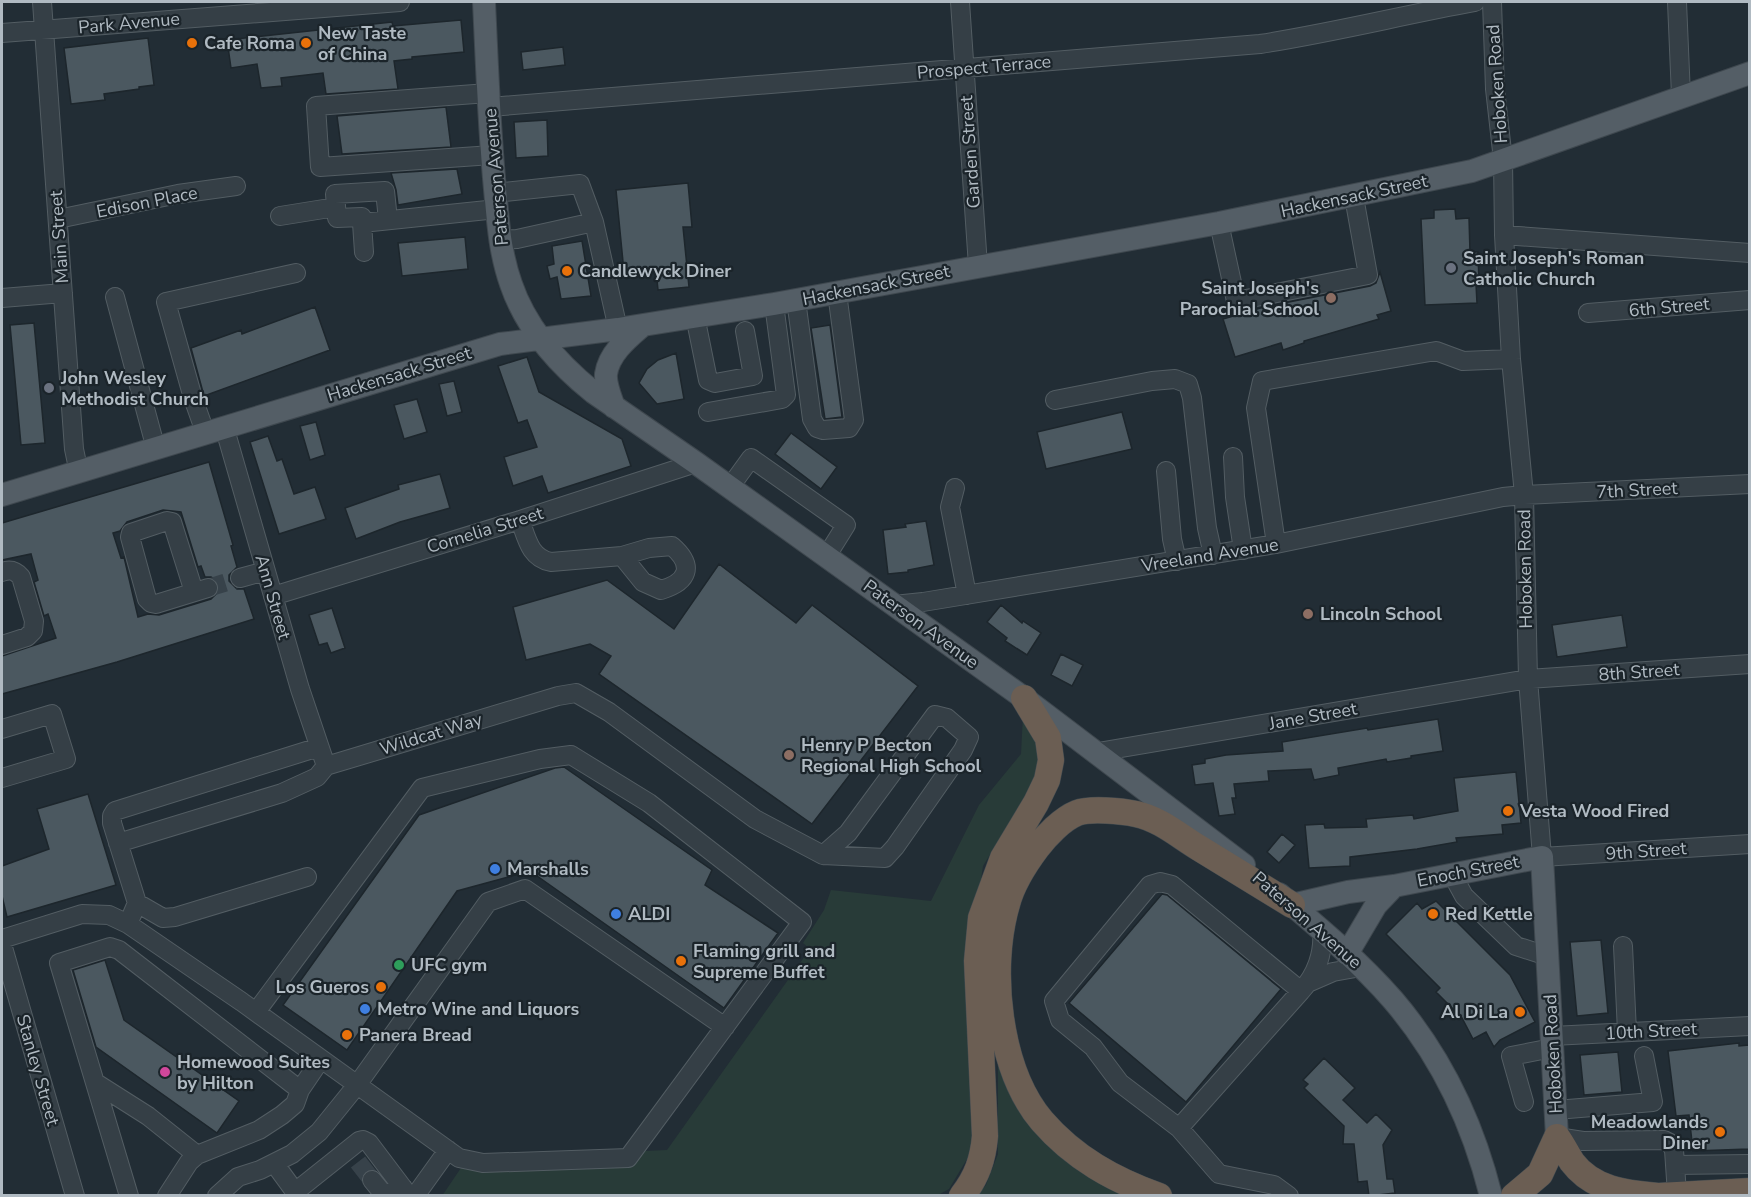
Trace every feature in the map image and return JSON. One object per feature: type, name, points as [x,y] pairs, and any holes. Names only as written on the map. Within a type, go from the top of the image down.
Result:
[{"type":"highway","points":[[962,1196],[981,1162],[986,1136],[977,961],[981,918],[1003,858],[1036,803],[1047,780],[1052,760],[1048,738],[1024,698]]},
{"type":"highway","points":[[1159,1196],[1106,1174],[1073,1151],[1042,1120],[1022,1089],[1008,1055],[1000,1013],[998,952],[1007,903],[1027,861],[1048,833],[1077,813],[1110,810],[1137,814],[1165,825],[1292,905]]},
{"type":"highway","points":[[1557,1137],[1573,1162],[1587,1178],[1604,1187],[1628,1193],[1665,1195],[1749,1191]]},
{"type":"highway","points":[[1514,1196],[1540,1174],[1557,1137]]},
{"type":"main road","name":"Paterson Avenue","points":[[484,2],[499,240],[511,285],[524,314],[540,339],[576,379],[1098,752],[1211,839],[1322,931],[1400,1009],[1436,1060],[1468,1124],[1490,1190]]},
{"type":"main road","name":"Hackensack Street","points":[[2,495],[500,344],[618,329],[837,293],[1219,223],[1472,171],[1749,73]]},
{"type":"main road","points":[[614,407],[606,376],[611,360],[620,346],[643,325]]},
{"type":"main road","name":"Enoch Street","points":[[1292,905],[1347,892],[1394,886],[1542,857]]},
{"type":"main road","name":"Hoboken Road","points":[[1542,857],[1557,1137]]},
{"type":"main road","name":"Enoch Street","points":[[1354,961],[1376,905],[1394,886]]},
{"type":"street","name":"Main Street","points":[[42,2],[74,449],[79,473]]},
{"type":"street","name":"Park Avenue","points":[[2,33],[400,2]]},
{"type":"street","name":"Garden Street","points":[[960,2],[978,266]]},
{"type":"street","name":"Prospect Terrace","points":[[492,156],[320,167],[316,106],[489,100],[964,68],[1260,44],[1475,2]]},
{"type":"street","name":"Hoboken Road","points":[[1492,2],[1495,89],[1503,160],[1504,236],[1511,359],[1524,495],[1528,679],[1542,857]]},
{"type":"street","points":[[1677,2],[1681,96]]},
{"type":"street","points":[[362,223],[496,201],[580,184],[594,222],[618,329]]},
{"type":"street","name":"Edison Place","points":[[58,219],[178,194],[236,186]]},
{"type":"street","points":[[364,252],[362,217],[337,218],[335,194],[385,191],[388,220]]},
{"type":"street","points":[[1219,223],[1236,301],[1247,299],[1368,275],[1354,197]]},
{"type":"street","points":[[280,216],[336,207]]},
{"type":"street","points":[[499,240],[517,239],[594,222]]},
{"type":"street","points":[[1504,236],[1749,253]]},
{"type":"street","name":"Ann Street","points":[[296,273],[166,302],[193,399],[215,429],[266,570],[326,766]]},
{"type":"street","points":[[2,298],[63,293]]},
{"type":"street","points":[[796,300],[812,419],[817,428],[823,430],[849,428],[854,420],[837,293]]},
{"type":"street","points":[[115,297],[156,449]]},
{"type":"street","name":"6th Street","points":[[1588,313],[1749,300]]},
{"type":"street","points":[[708,412],[782,399],[786,395],[774,304]]},
{"type":"street","points":[[695,316],[708,380],[715,383],[753,376],[754,371],[745,331]]},
{"type":"street","points":[[1276,544],[1256,408],[1262,381],[1436,351],[1463,361],[1511,359]]},
{"type":"street","points":[[754,371],[783,365]]},
{"type":"street","points":[[1055,400],[1152,381],[1175,379],[1188,384],[1192,399],[1207,528],[1214,555]]},
{"type":"street","points":[[1233,457],[1235,498],[1243,550]]},
{"type":"street","points":[[730,487],[751,458],[846,525],[826,556]]},
{"type":"street","name":"Cornelia Street","points":[[273,596],[696,463]]},
{"type":"street","points":[[1166,471],[1176,561]]},
{"type":"street","name":"7th Street","points":[[1524,495],[1749,484]]},
{"type":"street","points":[[955,488],[950,507],[967,595]]},
{"type":"street","name":"Vreeland Avenue","points":[[894,605],[1243,550],[1524,495]]},
{"type":"street","points":[[520,520],[532,550],[541,560],[551,562],[622,556]]},
{"type":"street","points":[[167,521],[172,522],[201,590],[151,603],[147,598],[130,537],[131,533],[167,521]]},
{"type":"street","points":[[2,572],[9,569],[16,571],[21,577],[34,621],[33,631],[27,637],[2,645]]},
{"type":"street","points":[[240,578],[266,570]]},
{"type":"street","name":"8th Street","points":[[1528,679],[1749,664]]},
{"type":"street","name":"Jane Street","points":[[1098,752],[1528,679]]},
{"type":"street","name":"Wildcat Way","points":[[326,766],[576,693],[609,712],[755,819],[823,855]]},
{"type":"street","points":[[2,729],[52,714],[66,759],[2,778]]},
{"type":"street","points":[[935,715],[947,718],[969,737],[963,750],[885,858],[823,855],[848,833],[935,715]]},
{"type":"street","points":[[128,924],[137,903],[118,843],[112,816],[115,811],[319,747]]},
{"type":"street","points":[[2,939],[82,915],[109,915],[152,939],[459,1158],[483,1163],[628,1158],[802,922],[649,803],[571,755],[540,759],[422,788],[256,1012]]},
{"type":"street","points":[[118,843],[282,793],[317,777],[326,766]]},
{"type":"street","name":"9th Street","points":[[1542,857],[1749,844]]},
{"type":"street","points":[[1452,874],[1464,897],[1516,946],[1547,956]]},
{"type":"street","points":[[137,903],[163,918],[187,914],[307,878]]},
{"type":"street","points":[[1289,1196],[1274,1185],[1219,1174],[1179,1128],[1120,1083],[1093,1047],[1060,1020],[1054,1001],[1150,885],[1160,882],[1172,885],[1305,987]]},
{"type":"street","points":[[217,1196],[238,1177],[260,1170],[292,1154],[319,1132],[357,1085],[488,902],[525,890],[725,1027]]},
{"type":"street","points":[[152,939],[163,918]]},
{"type":"street","points":[[1179,1128],[1305,987],[1323,948],[1322,931]]},
{"type":"street","name":"Stanley Street","points":[[2,944],[75,1196]]},
{"type":"street","points":[[129,1196],[59,963],[110,946],[118,950],[300,1090]]},
{"type":"street","points":[[1623,946],[1627,1032]]},
{"type":"street","points":[[1305,987],[1354,961]]},
{"type":"street","name":"10th Street","points":[[1524,1102],[1510,1056],[1552,1042],[1627,1032],[1749,1026]]},
{"type":"street","points":[[1556,1110],[1653,1102],[1644,1056]]},
{"type":"street","points":[[167,1196],[189,1162],[197,1155],[259,1130],[295,1104],[300,1090],[321,1059]]},
{"type":"street","points":[[96,1083],[148,1116],[197,1155]]},
{"type":"street","points":[[1557,1137],[1583,1141],[1664,1140],[1670,1143],[1674,1150],[1675,1165],[1665,1195]]},
{"type":"street","points":[[274,1163],[297,1194],[354,1156],[359,1141],[363,1140],[369,1143],[409,1193]]},
{"type":"street","points":[[372,1180],[381,1191],[390,1194],[409,1193],[448,1150]]},
{"type":"street","points":[[1675,1165],[1749,1164]]},
{"type":"street","points":[[1243,1179],[1253,1196]]},
{"type":"green space","points":[[1023,715],[1043,744],[1034,782],[983,866],[972,940],[976,1144],[949,1189],[936,1196],[442,1196],[467,1159],[667,1150],[810,949],[803,943],[824,910],[831,890],[931,901],[979,805],[1021,754]]},
{"type":"green space","points":[[998,1045],[1016,1087],[1136,1196],[976,1196],[986,1185],[998,1154]]},
{"type":"building","points":[[461,20],[464,52],[394,61],[398,89],[326,94],[323,73],[281,78],[282,86],[261,88],[257,64],[231,68],[227,40],[392,22],[393,26]]},
{"type":"building","points":[[148,38],[154,85],[104,94],[105,100],[71,104],[64,48]]},
{"type":"building","points":[[563,47],[565,65],[523,70],[521,52]]},
{"type":"building","points":[[446,107],[451,147],[342,154],[337,116]]},
{"type":"building","points":[[547,120],[548,156],[516,158],[514,122]]},
{"type":"building","points":[[457,169],[462,194],[398,205],[391,173]]},
{"type":"building","points":[[688,183],[692,227],[683,227],[689,287],[658,290],[656,270],[624,272],[616,190]]},
{"type":"building","name":"Saint Joseph's Roman Catholic Church","points":[[1455,209],[1456,219],[1469,218],[1470,252],[1478,252],[1477,303],[1425,305],[1421,219],[1434,218],[1434,210]]},
{"type":"building","points":[[465,237],[468,269],[402,276],[398,243]]},
{"type":"building","name":"Candlewyck Diner","points":[[582,241],[591,296],[561,299],[557,277],[550,279],[547,266],[554,264],[552,246]]},
{"type":"building","points":[[1380,272],[1391,311],[1377,315],[1379,319],[1304,341],[1304,343],[1283,350],[1281,343],[1235,357],[1223,319],[1264,307],[1370,286],[1376,283]]},
{"type":"building","points":[[315,307],[330,350],[204,396],[191,348],[241,330],[242,334]]},
{"type":"building","points":[[34,323],[45,443],[21,445],[10,325]]},
{"type":"building","points":[[830,325],[842,417],[825,419],[811,328]]},
{"type":"building","points":[[676,353],[684,399],[657,404],[639,383],[647,369],[658,360]]},
{"type":"building","points":[[527,357],[539,392],[622,439],[631,466],[548,493],[542,476],[513,486],[504,457],[537,447],[527,420],[518,423],[498,366]]},
{"type":"building","points":[[454,381],[462,412],[447,416],[439,384]]},
{"type":"building","points":[[417,399],[427,432],[404,439],[394,405]]},
{"type":"building","points":[[1122,412],[1132,449],[1046,469],[1037,432]]},
{"type":"building","points":[[316,422],[325,455],[310,460],[300,426]]},
{"type":"building","points":[[791,433],[837,467],[821,489],[775,454]]},
{"type":"building","points":[[268,436],[277,461],[282,459],[294,494],[315,487],[326,519],[279,534],[250,442]]},
{"type":"building","points":[[209,462],[233,545],[231,546],[237,567],[229,575],[229,581],[237,589],[244,589],[254,619],[117,662],[2,694],[2,656],[56,638],[48,614],[44,616],[34,582],[38,580],[31,554],[2,560],[2,523]],"holes":[[[163,510],[181,512],[198,567],[201,566],[205,577],[216,580],[219,591],[211,599],[159,615],[148,614],[138,617],[124,557],[121,558],[113,533],[120,531],[127,522]]]},
{"type":"building","points":[[440,474],[450,508],[400,522],[356,539],[345,508],[399,489],[398,485]]},
{"type":"building","points":[[926,521],[934,565],[908,570],[908,572],[888,574],[883,530]]},
{"type":"building","name":"Henry P Becton Regional High School","points":[[719,564],[796,623],[812,605],[918,686],[812,824],[599,674],[611,656],[590,644],[526,660],[513,607],[607,580],[674,629]]},
{"type":"building","points":[[1001,605],[1022,623],[1023,621],[1041,633],[1027,655],[1005,641],[1007,638],[987,622]]},
{"type":"building","points":[[332,608],[345,648],[331,653],[327,643],[319,645],[309,615]]},
{"type":"building","points":[[1622,615],[1627,647],[1557,657],[1552,625]]},
{"type":"building","points":[[1061,654],[1083,665],[1072,686],[1051,675]]},
{"type":"building","points":[[1438,719],[1443,751],[1387,762],[1386,759],[1338,768],[1339,775],[1314,780],[1311,769],[1268,771],[1269,781],[1234,784],[1236,798],[1232,798],[1235,814],[1219,816],[1213,783],[1195,785],[1192,765],[1205,763],[1205,759],[1226,755],[1283,751],[1282,742]]},
{"type":"building","points":[[564,767],[712,870],[705,885],[778,933],[724,1008],[530,871],[457,891],[347,1050],[283,1005],[419,815],[555,768]]},
{"type":"building","points":[[1516,772],[1521,823],[1502,825],[1503,834],[1456,838],[1457,842],[1350,857],[1350,866],[1309,868],[1305,825],[1324,824],[1325,828],[1367,827],[1366,819],[1413,815],[1414,819],[1458,811],[1454,778]]},
{"type":"building","points":[[88,794],[116,885],[7,917],[2,896],[2,866],[49,849],[37,809]]},
{"type":"building","points":[[1282,834],[1295,845],[1279,863],[1267,852]]},
{"type":"building","points":[[1162,894],[1167,895],[1281,989],[1186,1102],[1069,1003]]},
{"type":"building","points":[[1436,901],[1510,975],[1535,1022],[1500,1040],[1494,1047],[1486,1032],[1473,1039],[1462,1018],[1436,992],[1440,988],[1386,934],[1417,903],[1422,909]]},
{"type":"building","points":[[1601,940],[1608,1013],[1577,1016],[1570,942]]},
{"type":"building","name":"Homewood Suites by Hilton","points":[[105,960],[124,1020],[239,1101],[217,1133],[96,1047],[73,970]]},
{"type":"building","points":[[1739,1043],[1739,1046],[1749,1045],[1749,1149],[1693,1151],[1689,1115],[1676,1116],[1668,1051]]},
{"type":"building","points":[[1618,1052],[1622,1092],[1584,1095],[1580,1055]]},
{"type":"building","points":[[1324,1058],[1355,1088],[1343,1100],[1367,1123],[1376,1114],[1392,1130],[1383,1145],[1387,1179],[1393,1179],[1395,1193],[1369,1196],[1367,1181],[1358,1182],[1354,1144],[1343,1144],[1344,1126],[1304,1088],[1308,1084],[1303,1080]]},
{"type":"tunnel","points":[[208,588],[240,578]]},
{"type":"tunnel","points":[[358,1162],[372,1180]]},
{"type":"place","name":"Cafe Roma","points":[[192,43]]},
{"type":"place","name":"New Taste of China","points":[[306,43]]},
{"type":"place","name":"Saint Joseph's Roman Catholic Church","points":[[1451,268]]},
{"type":"place","name":"Candlewyck Diner","points":[[567,271]]},
{"type":"place","name":"Saint Joseph's Parochial School","points":[[1331,298]]},
{"type":"place","name":"John Wesley Methodist Church","points":[[49,388]]},
{"type":"place","name":"Lincoln School","points":[[1308,614]]},
{"type":"place","name":"Henry P Becton Regional High School","points":[[789,755]]},
{"type":"place","name":"Vesta Wood Fired","points":[[1508,811]]},
{"type":"place","name":"Marshalls","points":[[495,869]]},
{"type":"place","name":"ALDI","points":[[616,914]]},
{"type":"place","name":"Red Kettle","points":[[1433,914]]},
{"type":"place","name":"Flaming grill and Supreme Buffet","points":[[681,961]]},
{"type":"place","name":"UFC gym","points":[[399,965]]},
{"type":"place","name":"Los Gueros","points":[[381,987]]},
{"type":"place","name":"Metro Wine and Liquors","points":[[365,1009]]},
{"type":"place","name":"Al Di La","points":[[1520,1012]]},
{"type":"place","name":"Panera Bread","points":[[347,1035]]},
{"type":"place","name":"Homewood Suites by Hilton","points":[[165,1072]]},
{"type":"place","name":"Meadowlands Diner","points":[[1720,1132]]}]
